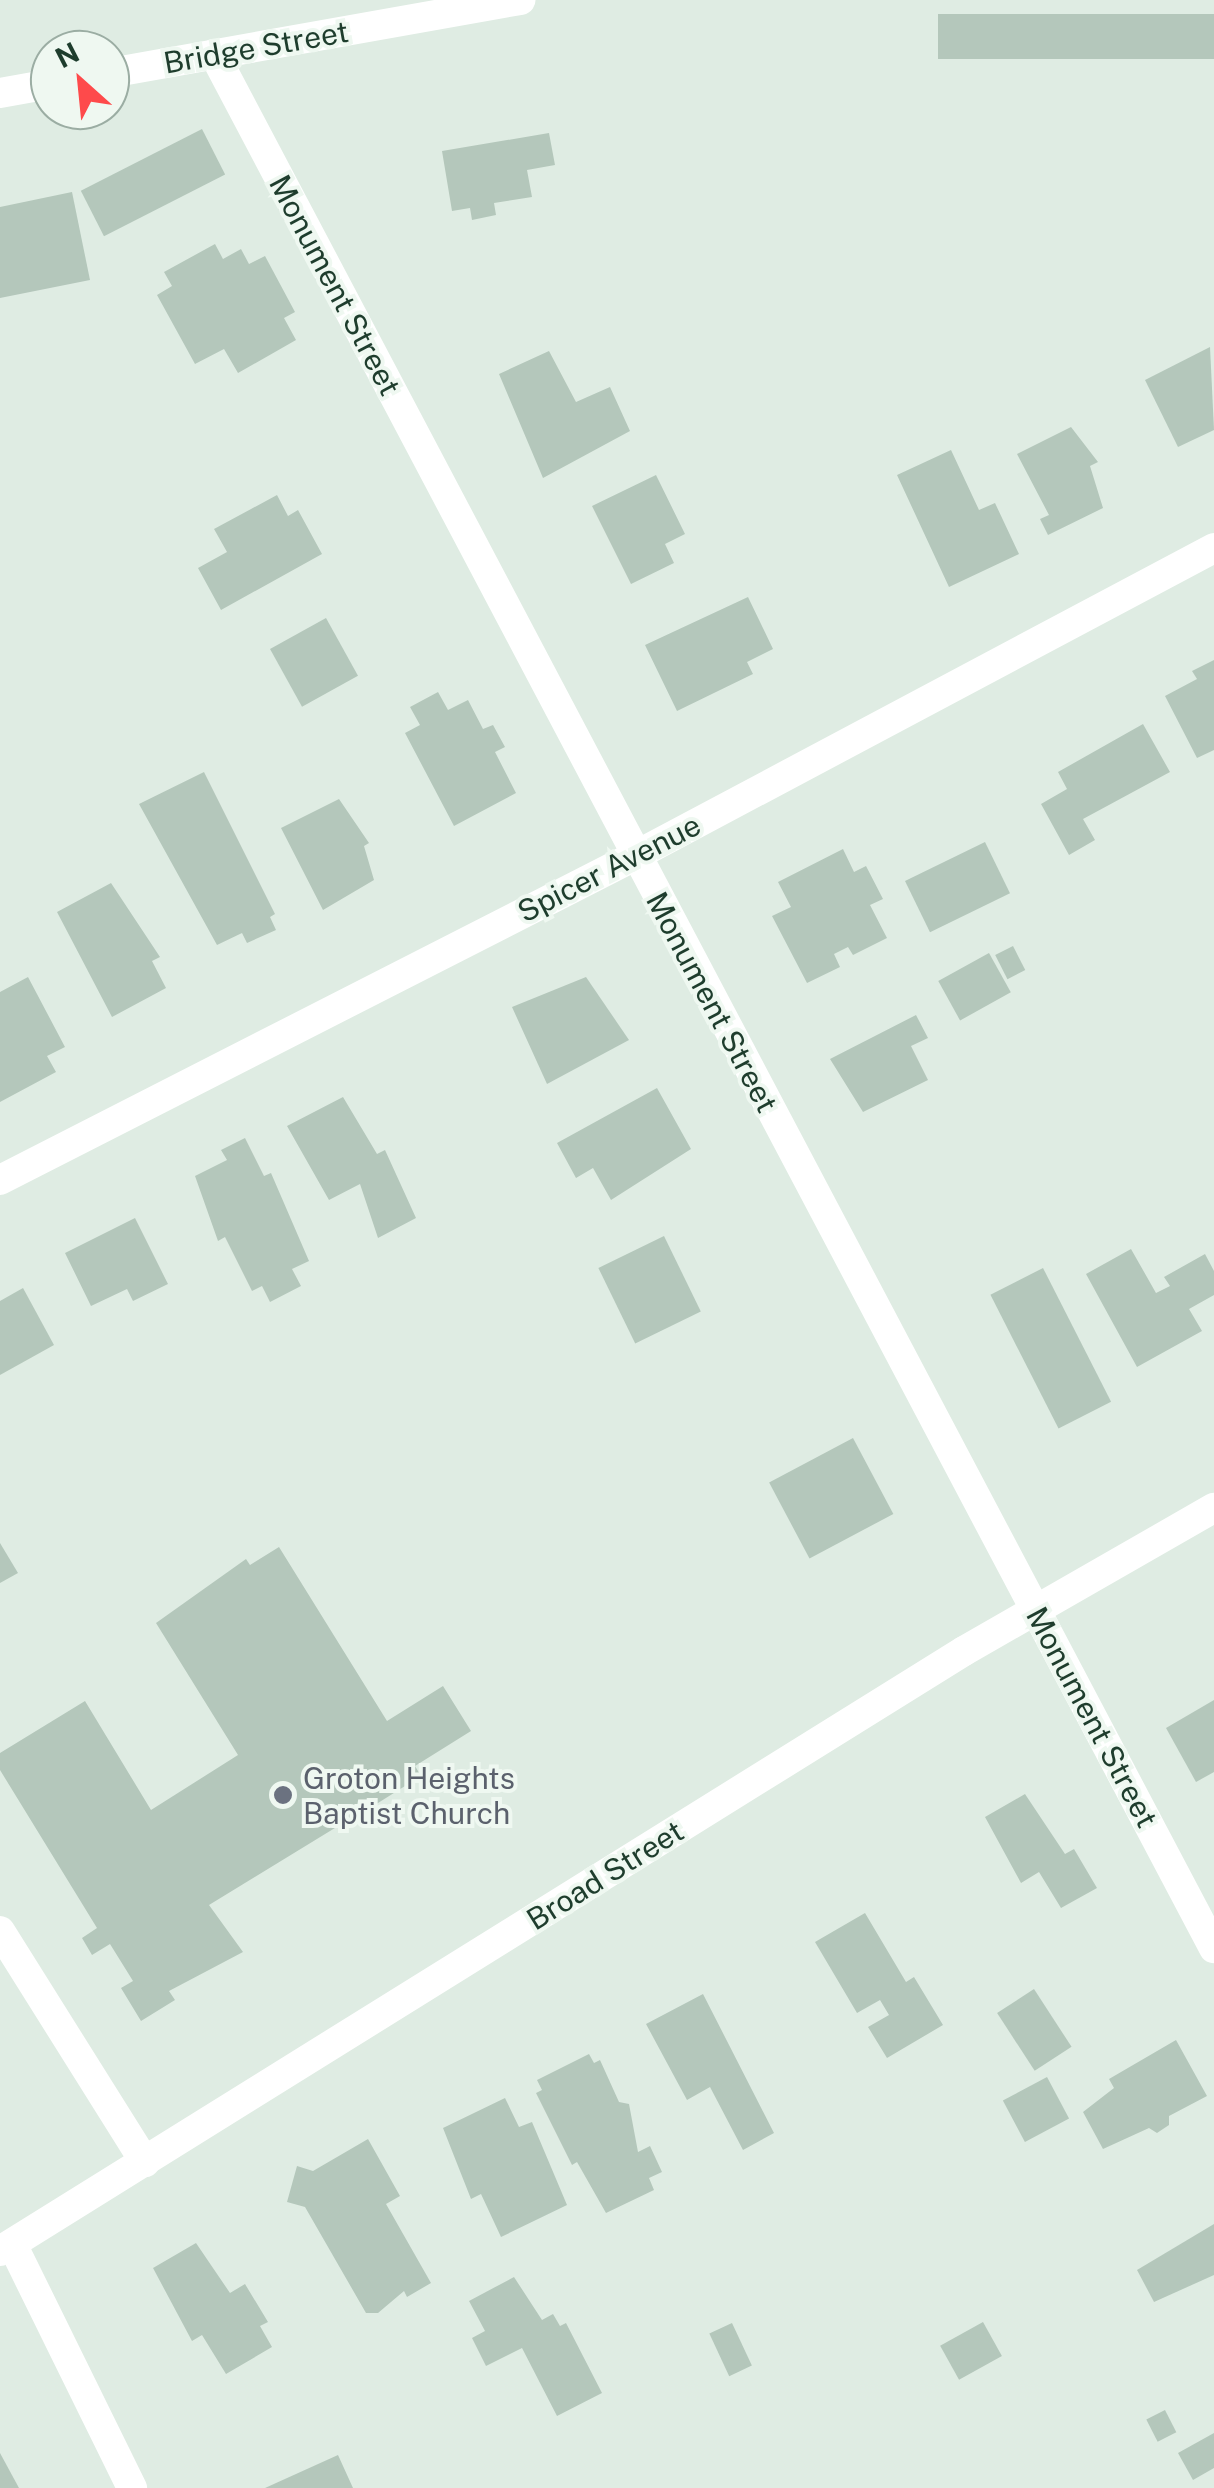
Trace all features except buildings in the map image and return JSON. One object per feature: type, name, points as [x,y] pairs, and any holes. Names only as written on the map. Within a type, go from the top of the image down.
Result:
[{"type":"street","name":"Bridge Street","points":[[130,69],[521,0]]},
{"type":"street","name":"Monument Street","points":[[214,54],[1214,1948]]},
{"type":"street","points":[[0,93],[30,88]]},
{"type":"street","name":"Spicer Avenue","points":[[0,1180],[635,856],[1214,548]]},
{"type":"street","name":"Broad Street","points":[[6,2247],[1034,1609],[1214,1508]]},
{"type":"street","points":[[0,1930],[145,2162]]},
{"type":"street","points":[[6,2247],[132,2488]]},
{"type":"place","name":"Groton Heights Baptist Church","points":[[283,1795]]}]
